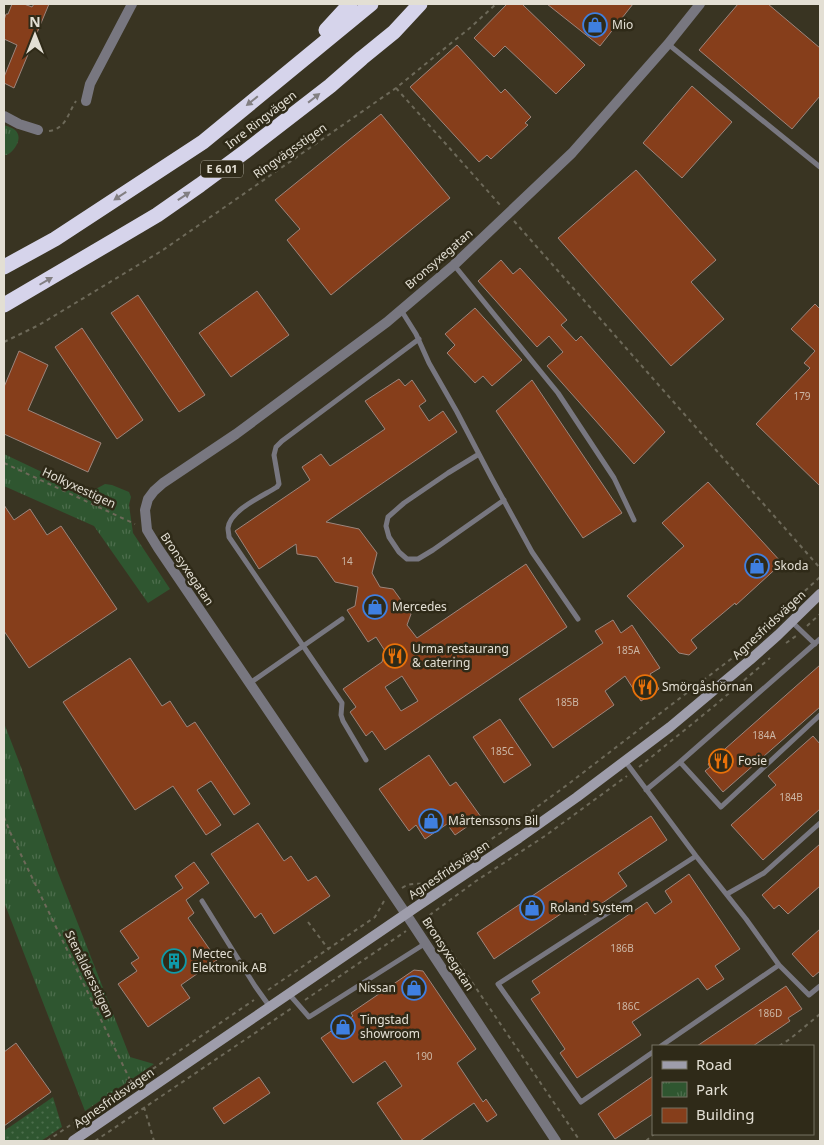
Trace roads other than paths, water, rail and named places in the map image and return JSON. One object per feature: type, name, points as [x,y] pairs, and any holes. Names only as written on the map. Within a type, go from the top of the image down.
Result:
[{"type":"highway","points":[[292,69],[350,4]]},
{"type":"highway","name":"Inre Ringvägen","points":[[4,267],[55,239],[203,142],[371,4]]},
{"type":"highway","name":"Inre Ringvägen","points":[[4,305],[121,237],[200,185],[308,103],[394,32],[420,4]]},
{"type":"highway","points":[[394,32],[430,4]]},
{"type":"main road","name":"Agnesfridsvägen","points":[[73,1141],[419,904],[519,838],[625,761],[670,727],[743,666],[820,594]]},
{"type":"street","points":[[86,101],[90,84],[132,4]]},
{"type":"street","name":"Bronsyxegatan","points":[[556,1141],[426,943],[173,570],[147,530],[145,510],[148,499],[163,483],[244,428],[387,322],[454,265],[572,153],[668,44],[700,4]]},
{"type":"street","points":[[4,116],[19,124],[38,130]]},
{"type":"lane","points":[[668,44],[820,167]]},
{"type":"lane","points":[[454,265],[558,393],[614,478],[634,520]]},
{"type":"lane","points":[[400,310],[419,339],[429,363],[532,552],[578,619]]},
{"type":"lane","points":[[366,760],[343,721],[341,715],[342,703],[229,536],[228,528],[231,519],[239,510],[279,484],[274,456],[276,447],[282,441],[419,339]]},
{"type":"lane","points":[[479,454],[404,503],[388,517],[386,526],[389,537],[399,552],[408,559],[418,558],[448,540],[504,500]]},
{"type":"lane","points":[[250,683],[342,619]]},
{"type":"lane","points":[[792,622],[814,644]]},
{"type":"lane","points":[[646,790],[820,639]]},
{"type":"lane","points":[[680,762],[721,807],[820,715]]},
{"type":"lane","points":[[625,761],[779,965],[809,995],[820,986]]},
{"type":"lane","points":[[727,894],[764,873],[820,823]]},
{"type":"lane","points":[[652,1053],[581,1102],[498,984],[696,856]]},
{"type":"lane","points":[[202,901],[261,995],[270,1006]]},
{"type":"lane","points":[[289,993],[309,1017],[426,943]]},
{"type":"lane","points":[[663,1045],[779,965]]},
{"type":"place","name":"Mio","points":[[595,25]]},
{"type":"place","name":"Skoda","points":[[757,566]]},
{"type":"place","name":"Mercedes","points":[[375,607]]},
{"type":"place","name":"Urma restaurang & catering","points":[[395,656]]},
{"type":"place","name":"Smörgåshörnan","points":[[645,687]]},
{"type":"place","name":"Fosie","points":[[721,761]]},
{"type":"place","name":"Mårtenssons Bil","points":[[431,821]]},
{"type":"place","name":"Roland System","points":[[532,908]]},
{"type":"place","name":"Mectec Elektronik AB","points":[[174,961]]},
{"type":"place","name":"Nissan","points":[[414,988]]},
{"type":"place","name":"Tingstad showroom","points":[[343,1027]]}]
